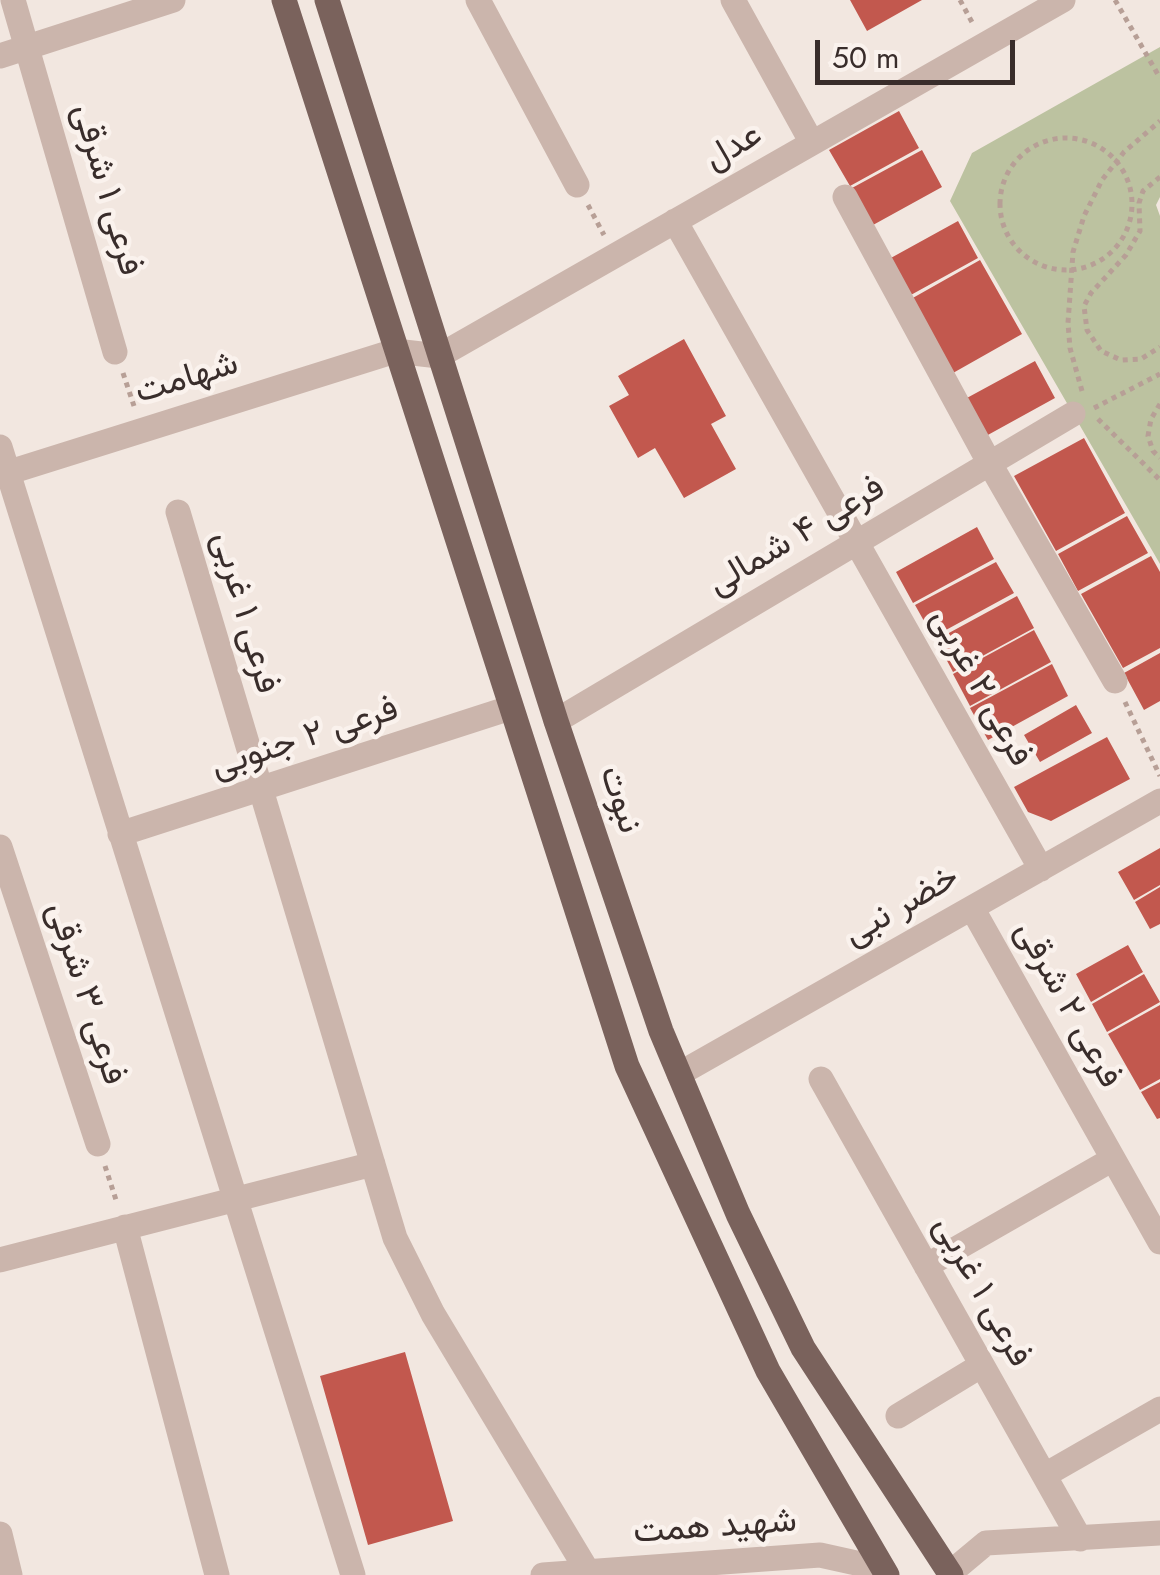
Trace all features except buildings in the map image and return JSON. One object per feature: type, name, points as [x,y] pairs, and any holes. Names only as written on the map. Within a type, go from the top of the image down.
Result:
[{"type":"main road","points":[[284,0],[627,1066],[768,1371],[883,1573]]},
{"type":"main road","name":"نبوت","points":[[327,0],[556,720],[679,1074],[738,1214],[803,1348],[953,1574]]},
{"type":"street","points":[[13,0],[29,47]]},
{"type":"street","points":[[0,56],[173,0]]},
{"type":"street","points":[[478,0],[576,185]]},
{"type":"street","points":[[734,0],[812,143]]},
{"type":"street","name":"عدل","points":[[439,356],[1063,0]]},
{"type":"street","name":"فرعی ۱ شرقی","points":[[29,47],[115,352]]},
{"type":"street","points":[[845,197],[990,464],[1115,681]]},
{"type":"street","points":[[675,222],[857,543]]},
{"type":"street","points":[[396,350],[439,356]]},
{"type":"street","name":"شهامت","points":[[3,465],[142,430],[396,350]]},
{"type":"street","name":"فرعی ۴ شمالی","points":[[556,720],[1082,412]]},
{"type":"street","points":[[3,465],[352,1575]]},
{"type":"street","name":"فرعی ۱ غربی","points":[[178,512],[259,791]]},
{"type":"street","name":"فرعی ۲ غربی","points":[[857,543],[1041,868]]},
{"type":"street","name":"فرعی ۲ جنوبی","points":[[120,834],[510,708]]},
{"type":"street","points":[[259,791],[395,1238],[432,1314],[588,1572]]},
{"type":"street","name":"خضر نبی","points":[[679,1074],[1160,801]]},
{"type":"street","name":"فرعی ۳ شرقی","points":[[2,860],[98,1144]]},
{"type":"street","name":"فرعی ۲ شرقی","points":[[972,908],[1160,1242]]},
{"type":"street","name":"فرعی ۱ غربی","points":[[821,1080],[1080,1539]]},
{"type":"street","points":[[926,1266],[1113,1160]]},
{"type":"street","points":[[0,1260],[372,1164]]},
{"type":"street","points":[[125,1227],[217,1575]]},
{"type":"street","points":[[898,1416],[982,1365]]},
{"type":"street","points":[[1044,1476],[1160,1409]]},
{"type":"street","points":[[953,1574],[986,1543],[1160,1532]]},
{"type":"street","points":[[0,1534],[10,1575]]},
{"type":"street","name":"شهید همت","points":[[543,1575],[820,1555],[883,1573]]},
{"type":"path","points":[[1115,0],[1160,78]]},
{"type":"path","points":[[1160,122],[1116,162],[1084,216],[1071,270],[1070,348],[1082,412],[1160,480]]},
{"type":"path","points":[[1056,138],[1078,139],[1099,147],[1116,162],[1127,179],[1131,208],[1122,240],[1108,255],[1090,266],[1071,270],[1048,268],[1028,259],[1012,243],[1002,222],[999,200],[1004,178],[1017,159],[1034,145],[1056,138]]},
{"type":"path","points":[[1160,176],[1144,190],[1140,231],[1126,256],[1091,293],[1084,306],[1087,330],[1100,351],[1121,360],[1141,358],[1160,347]]},
{"type":"path","points":[[576,185],[616,256]]},
{"type":"path","points":[[1131,208],[1140,210]]},
{"type":"path","points":[[115,352],[142,430]]},
{"type":"path","points":[[1082,412],[1160,374]]},
{"type":"path","points":[[1160,404],[1148,436],[1160,458]]},
{"type":"path","points":[[1115,681],[1160,776]]},
{"type":"path","points":[[98,1144],[125,1227]]},
{"type":"green space","points":[[1160,47],[1160,197],[1156,205],[1160,216],[1160,564],[950,201],[972,153]]}]
